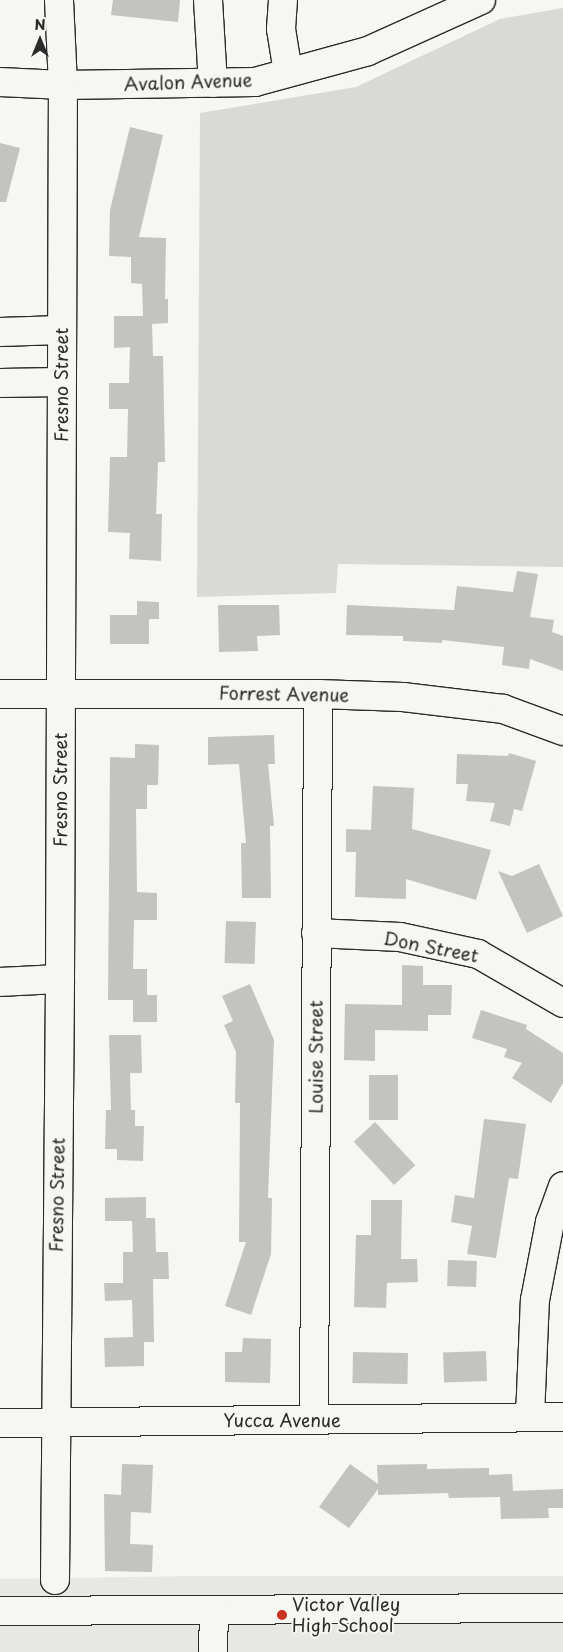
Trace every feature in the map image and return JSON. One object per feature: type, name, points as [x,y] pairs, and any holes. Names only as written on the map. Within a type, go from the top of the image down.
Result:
[{"type":"street","name":"Fresno Street","points":[[55,1580],[54,1422],[60,980],[59,692],[63,85],[59,0]]},
{"type":"street","points":[[208,0],[214,83]]},
{"type":"street","points":[[283,0],[281,29],[288,72]]},
{"type":"street","name":"Avalon Avenue","points":[[0,82],[63,85],[255,82],[368,51],[481,0]]},
{"type":"street","points":[[0,332],[61,330]]},
{"type":"street","points":[[0,383],[61,382]]},
{"type":"street","name":"Forrest Avenue","points":[[0,694],[59,692],[318,694],[403,698],[503,709],[563,731]]},
{"type":"street","name":"Louise Street","points":[[314,1419],[318,694]]},
{"type":"street","name":"Don Street","points":[[316,934],[400,937],[478,954],[563,1003]]},
{"type":"street","points":[[0,982],[60,980]]},
{"type":"street","points":[[530,1417],[534,1300],[550,1222],[563,1186]]},
{"type":"street","name":"Yucca Avenue","points":[[0,1423],[563,1417]]},
{"type":"street","points":[[0,1611],[563,1608]]},
{"type":"street","points":[[213,1652],[214,1610]]},
{"type":"shaded area","points":[[563,8],[563,567],[338,564],[336,593],[197,597],[200,113],[356,87],[500,19]]},
{"type":"shaded area","name":"Victor Valley High School","points":[[198,1576],[563,1576],[563,1652],[0,1652],[0,1579]]},
{"type":"building","points":[[113,0],[180,0],[178,22],[111,15]]},
{"type":"building","points":[[130,127],[163,135],[139,237],[166,238],[165,299],[168,299],[168,323],[152,324],[153,356],[163,356],[165,462],[158,462],[156,514],[162,514],[161,561],[129,559],[130,533],[108,532],[110,457],[127,457],[128,409],[109,409],[109,383],[129,383],[130,347],[114,348],[114,316],[143,316],[142,284],[131,283],[131,257],[109,256],[110,210]]},
{"type":"building","points":[[0,143],[20,148],[6,202],[0,202]]},
{"type":"building","points":[[517,571],[538,574],[530,617],[554,620],[552,632],[563,636],[563,671],[530,659],[529,669],[502,665],[504,647],[442,640],[442,643],[403,641],[403,636],[346,635],[347,605],[454,610],[457,586],[513,592]]},
{"type":"building","points":[[137,601],[159,602],[159,619],[149,619],[149,644],[110,644],[110,615],[137,615]]},
{"type":"building","points":[[218,605],[279,605],[280,635],[257,636],[258,651],[219,652]]},
{"type":"building","points":[[274,735],[275,764],[268,764],[274,826],[270,826],[271,898],[242,898],[241,843],[246,843],[239,764],[208,765],[208,737]]},
{"type":"building","points":[[135,744],[159,745],[158,785],[147,785],[147,809],[136,809],[137,892],[157,893],[157,920],[134,920],[133,969],[147,969],[147,995],[157,995],[157,1022],[133,1022],[133,1000],[108,1000],[110,757],[135,758]]},
{"type":"building","points":[[509,753],[536,761],[522,811],[514,809],[510,826],[490,821],[495,803],[466,801],[468,784],[456,784],[457,754],[508,756]]},
{"type":"building","points":[[373,786],[414,788],[412,829],[491,850],[476,900],[406,879],[406,899],[355,897],[356,852],[346,852],[346,829],[371,830]]},
{"type":"building","points":[[539,864],[563,916],[527,933],[498,871],[512,876]]},
{"type":"building","points":[[226,921],[256,922],[255,964],[225,963]]},
{"type":"building","points":[[402,965],[423,966],[423,985],[452,985],[451,1015],[428,1015],[428,1031],[375,1030],[375,1061],[344,1060],[345,1004],[402,1005]]},
{"type":"building","points":[[250,984],[274,1040],[268,1198],[272,1198],[271,1254],[251,1315],[225,1306],[246,1242],[239,1242],[240,1103],[235,1103],[236,1052],[224,1025],[233,1021],[222,996]]},
{"type":"building","points":[[481,1010],[527,1025],[526,1029],[563,1053],[563,1083],[551,1103],[512,1078],[522,1063],[504,1057],[507,1049],[472,1038]]},
{"type":"building","points":[[109,1035],[141,1035],[142,1073],[130,1073],[131,1110],[135,1110],[135,1126],[144,1126],[143,1161],[117,1160],[117,1149],[105,1149],[106,1110],[111,1110]]},
{"type":"building","points":[[369,1075],[398,1075],[398,1120],[369,1120]]},
{"type":"building","points":[[484,1119],[526,1124],[518,1179],[509,1178],[496,1258],[467,1254],[472,1226],[451,1222],[455,1195],[474,1198]]},
{"type":"building","points":[[375,1122],[415,1165],[394,1185],[354,1142]]},
{"type":"building","points":[[146,1197],[146,1218],[155,1218],[156,1252],[168,1252],[169,1279],[153,1279],[154,1342],[144,1342],[144,1366],[105,1367],[104,1338],[133,1337],[132,1300],[105,1301],[104,1283],[123,1283],[123,1252],[133,1252],[132,1221],[105,1221],[105,1198]]},
{"type":"building","points":[[371,1200],[402,1200],[401,1259],[417,1259],[418,1282],[387,1283],[386,1308],[354,1307],[356,1235],[371,1235]]},
{"type":"building","points":[[448,1260],[477,1261],[476,1287],[447,1286]]},
{"type":"building","points":[[243,1338],[271,1339],[270,1383],[225,1382],[225,1352],[242,1352]]},
{"type":"building","points":[[486,1351],[487,1381],[444,1382],[443,1353]]},
{"type":"building","points":[[353,1352],[408,1353],[407,1384],[352,1383]]},
{"type":"building","points":[[122,1464],[153,1465],[151,1513],[131,1512],[130,1544],[153,1545],[152,1572],[105,1571],[104,1494],[121,1495]]},
{"type":"building","points":[[350,1464],[378,1484],[377,1465],[427,1464],[427,1469],[489,1468],[489,1475],[512,1474],[513,1491],[563,1489],[563,1508],[548,1508],[549,1518],[501,1519],[500,1497],[449,1498],[448,1493],[378,1495],[378,1489],[349,1528],[319,1507]]},
{"type":"place","name":"Victor Valley High School","points":[[282,1615]]}]
